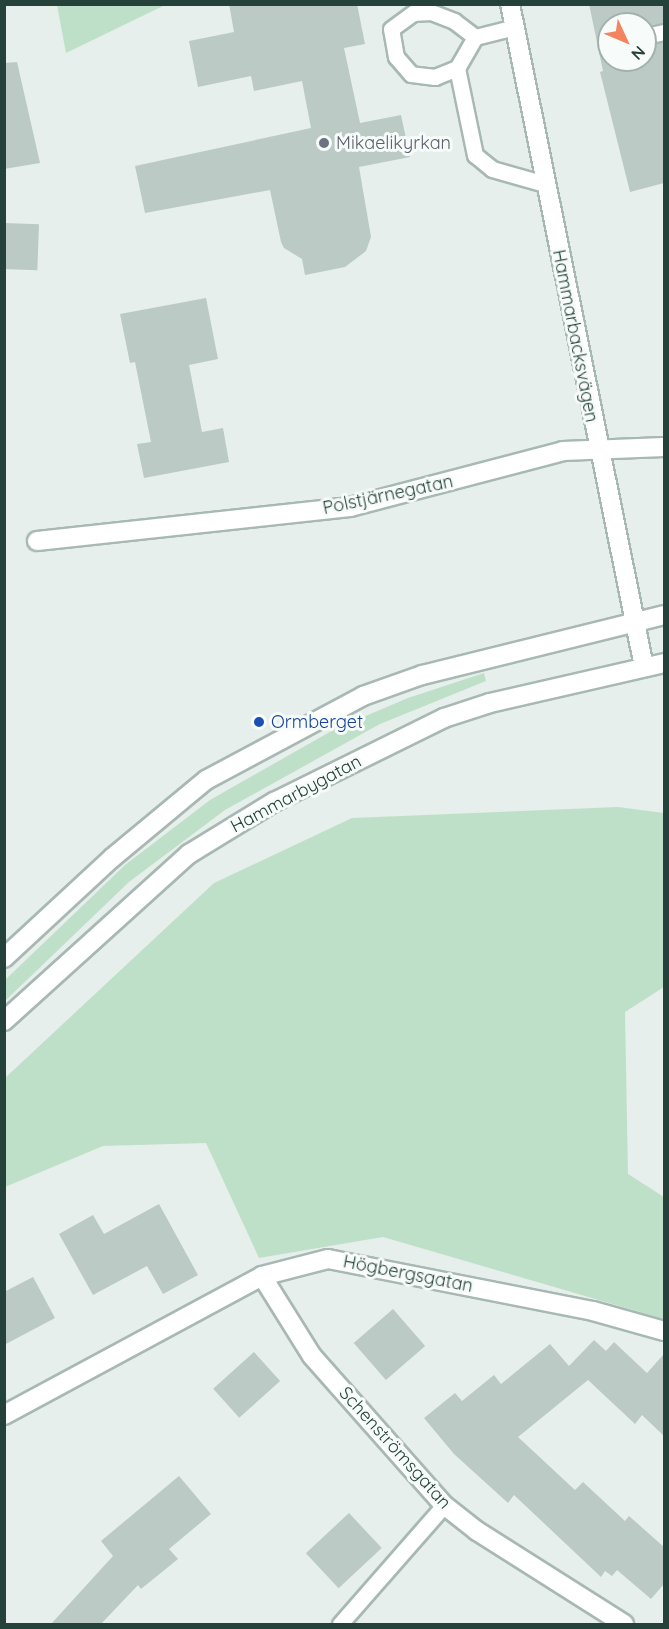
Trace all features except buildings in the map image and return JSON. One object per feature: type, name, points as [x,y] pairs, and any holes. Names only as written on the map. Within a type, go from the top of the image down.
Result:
[{"type":"street","name":"Hammarbacksvägen","points":[[510,4],[598,450],[644,667]]},
{"type":"street","name":"Polstjärnegatan","points":[[37,541],[350,507],[563,451],[664,447]]},
{"type":"street","points":[[4,958],[112,858],[206,780],[363,696],[422,675],[664,615]]},
{"type":"street","name":"Hammarbygatan","points":[[4,1021],[189,854],[274,802],[444,718],[664,663]]},
{"type":"street","name":"Högbergsgatan","points":[[4,1415],[262,1276],[328,1259],[358,1262],[592,1311],[664,1331]]},
{"type":"street","name":"Schenströmsgatan","points":[[262,1276],[312,1356],[444,1505],[477,1531],[624,1624]]},
{"type":"lane","points":[[475,37],[454,21],[431,12],[413,13],[390,29],[396,57],[411,74],[435,77],[457,68],[475,37],[514,27]]},
{"type":"lane","points":[[457,68],[475,155],[492,169],[545,184]]},
{"type":"lane","points":[[340,1624],[444,1505]]},
{"type":"green space","points":[[57,4],[165,5],[66,53]]},
{"type":"green space","points":[[484,673],[486,681],[380,724],[225,810],[129,882],[5,1001],[5,980],[125,865],[210,800],[335,729],[408,698]]},
{"type":"green space","points":[[618,807],[664,813],[664,987],[625,1012],[628,1174],[664,1197],[664,1319],[383,1237],[259,1258],[206,1143],[103,1146],[5,1187],[5,1078],[214,883],[352,818]]},
{"type":"place","name":"Mikaelikyrkan","points":[[324,143]]},
{"type":"place","name":"Ormberget","points":[[259,722]]}]
